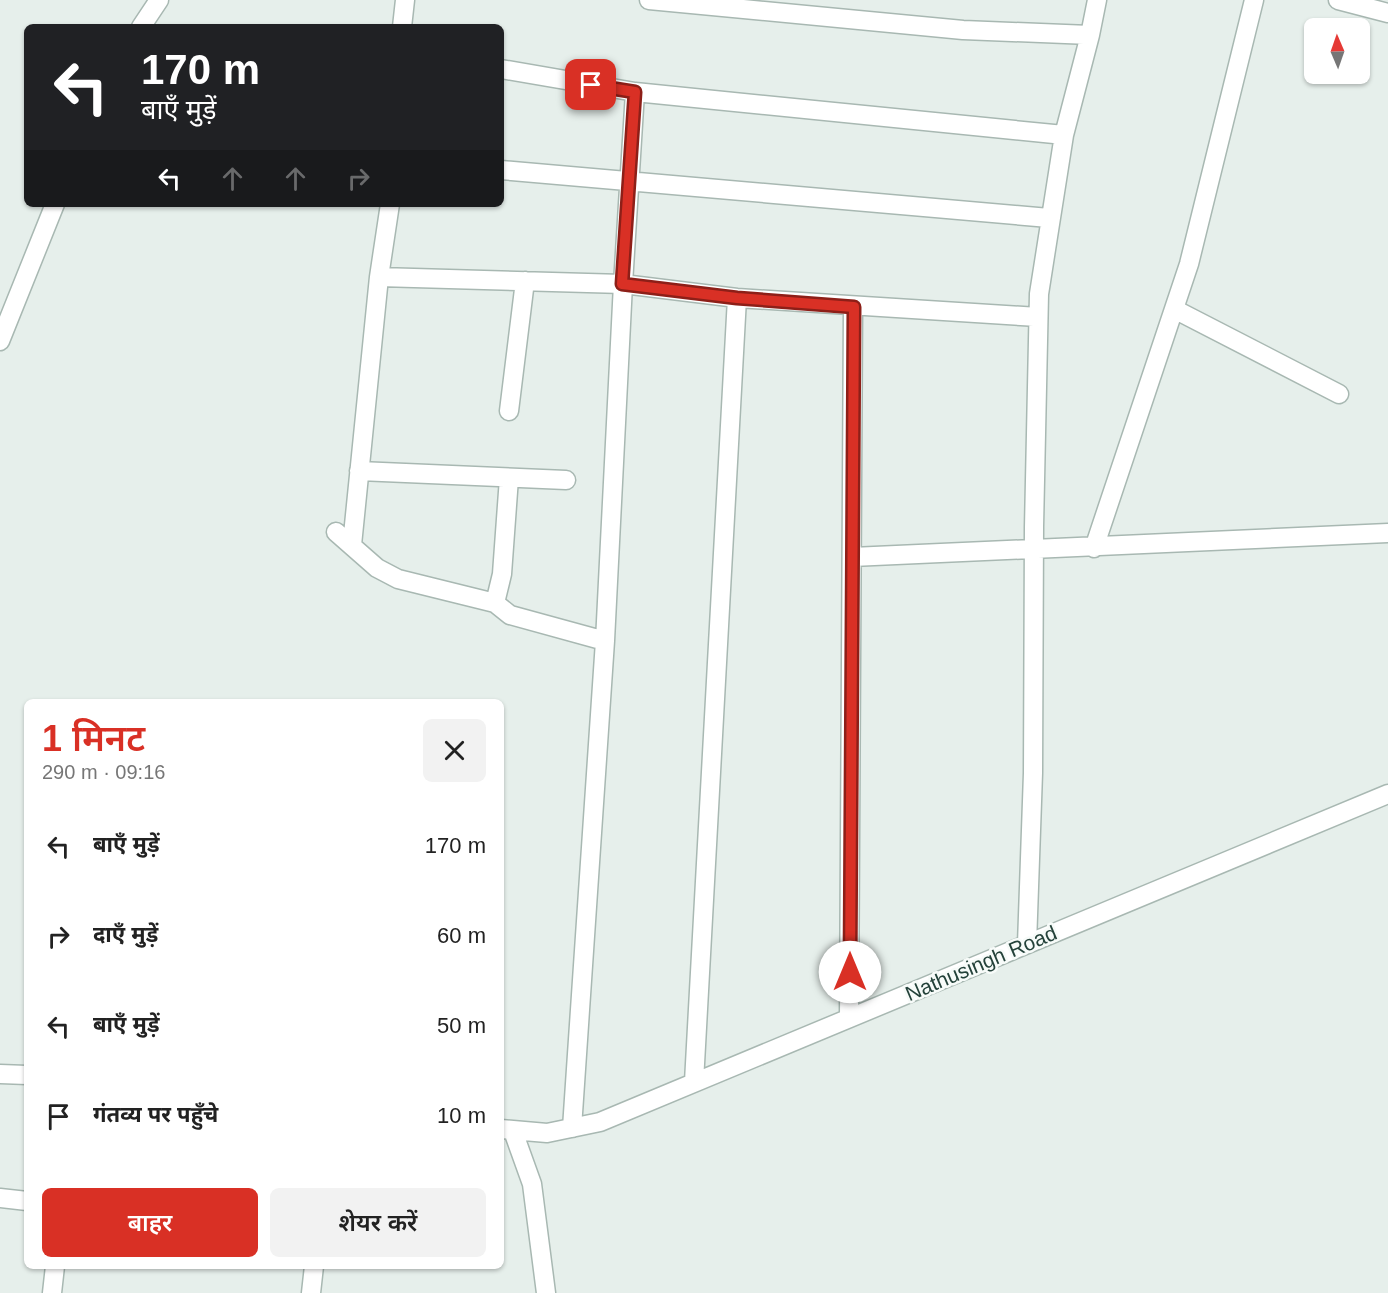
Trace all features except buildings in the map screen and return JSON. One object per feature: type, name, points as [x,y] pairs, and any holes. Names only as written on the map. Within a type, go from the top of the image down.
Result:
[{"type":"street","points":[[143,24],[159,0]]},
{"type":"street","points":[[402,24],[405,0]]},
{"type":"street","points":[[649,0],[963,30],[1090,36]]},
{"type":"street","points":[[1027,944],[1033,773],[1038,317],[1049,218],[1064,135],[1097,0]]},
{"type":"street","points":[[1094,548],[1189,264],[1254,0]]},
{"type":"street","points":[[1338,0],[1388,14]]},
{"type":"street","points":[[504,70],[635,92],[1064,135]]},
{"type":"street","points":[[572,1128],[605,641],[622,284],[632,180],[635,92]]},
{"type":"street","points":[[504,170],[1049,218]]},
{"type":"street","points":[[0,341],[54,207]]},
{"type":"street","points":[[352,545],[379,278],[390,207]]},
{"type":"street","points":[[379,278],[622,284],[737,298],[1038,317]]},
{"type":"street","points":[[509,411],[525,281]]},
{"type":"street","points":[[694,1082],[737,298]]},
{"type":"street","points":[[849,1018],[854,307]]},
{"type":"street","points":[[1174,309],[1339,394]]},
{"type":"street","points":[[359,471],[566,480]]},
{"type":"street","points":[[495,603],[502,574],[509,478]]},
{"type":"street","points":[[336,532],[377,568],[398,579],[495,603],[510,615],[605,641]]},
{"type":"street","points":[[852,557],[1034,551],[1388,533]]},
{"type":"street","name":"Nathusingh Road","points":[[507,1130],[547,1133],[600,1122],[1388,794]]},
{"type":"street","points":[[0,1074],[24,1075]]},
{"type":"street","points":[[507,1130],[532,1184],[546,1293]]},
{"type":"street","points":[[0,1198],[24,1201]]},
{"type":"street","points":[[52,1293],[55,1269]]},
{"type":"street","points":[[311,1293],[314,1269]]},
{"type":"route","points":[[591,85],[635,92],[632,180],[622,284],[737,298],[854,307],[850,972]]}]
